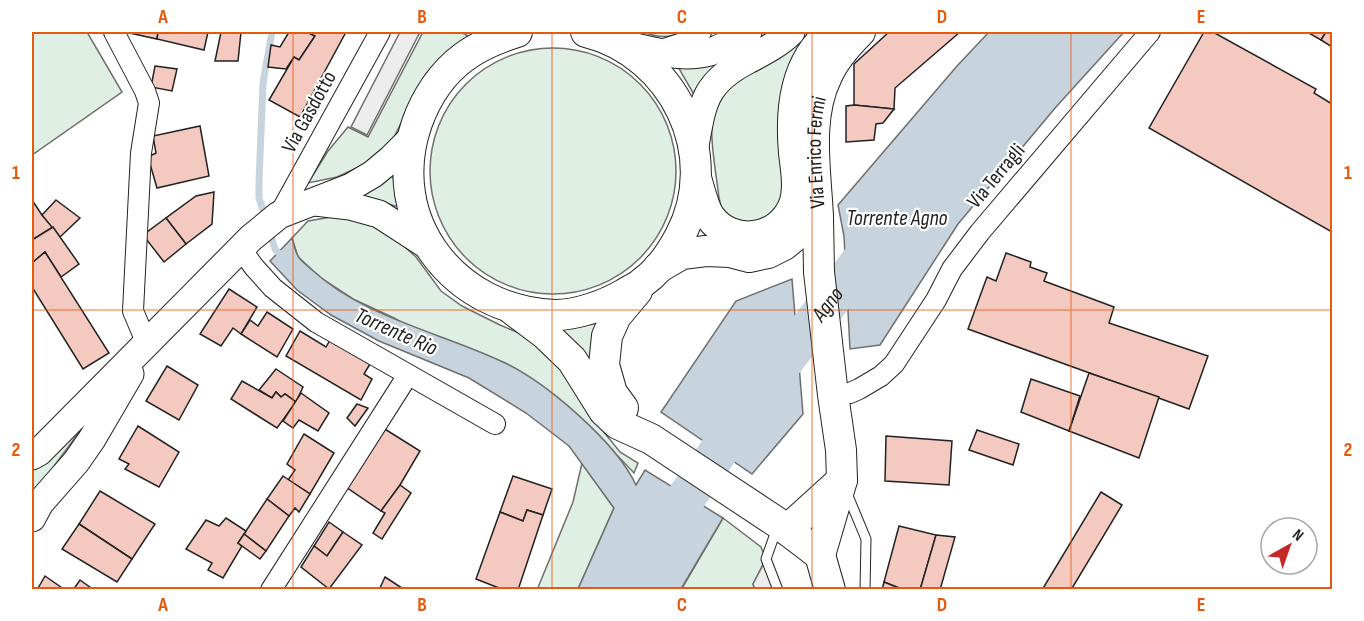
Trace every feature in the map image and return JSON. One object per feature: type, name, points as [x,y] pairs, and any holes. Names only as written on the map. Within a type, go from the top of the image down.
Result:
[{"type":"main road","points":[[517,32],[489,42],[462,58],[439,81],[422,108],[412,138],[408,176],[414,213],[430,247],[452,274],[479,295],[510,308],[545,334],[572,360],[604,411],[618,424],[651,439],[783,527],[820,555]]},
{"type":"main road","name":"Via Enrico Fermi","points":[[586,32],[615,42],[645,61],[669,87],[686,117],[695,165],[710,216],[724,229],[737,235],[750,237],[767,234],[783,222],[793,207],[797,181],[792,116],[795,90],[805,64],[820,41],[831,32]]},
{"type":"main road","points":[[615,42],[656,52],[687,54],[710,52],[747,32]]},
{"type":"main road","points":[[651,439],[626,413],[612,393],[604,365],[607,336],[616,316],[674,248],[685,226],[692,203],[702,112],[709,93],[719,79],[737,66],[764,52],[791,32]]},
{"type":"main road","name":"Via Enrico Fermi","points":[[510,308],[557,315],[603,306],[682,254],[706,251],[749,256],[768,253],[784,244],[818,217],[815,135],[817,103],[827,75],[860,32]]},
{"type":"main road","points":[[32,456],[39,452],[246,244],[279,215],[351,187],[373,174],[412,138]]},
{"type":"main road","points":[[311,202],[350,206],[379,214],[430,247]]},
{"type":"main road","points":[[818,217],[819,272],[841,450],[842,480],[820,555],[830,590]]},
{"type":"main road","points":[[784,244],[800,248],[808,255],[819,272]]},
{"type":"main road","points":[[32,518],[45,496],[92,439],[147,344]]},
{"type":"main road","points":[[783,527],[842,480]]},
{"type":"street","points":[[114,32],[149,103],[141,153],[133,311],[147,344]]},
{"type":"street","name":"Via Gasdotto","points":[[279,215],[380,32]]},
{"type":"street","points":[[656,52],[689,41],[702,32]]},
{"type":"street","name":"Via Terragli","points":[[832,390],[850,393],[881,376],[894,364],[936,300],[952,269],[980,232],[1150,32]]},
{"type":"street","points":[[246,244],[254,267],[273,288],[316,322],[495,424]]},
{"type":"street","points":[[271,590],[408,375]]},
{"type":"lane","points":[[842,480],[866,539],[865,590]]},
{"type":"lane","points":[[778,590],[766,559],[783,527]]},
{"type":"green space","points":[[32,32],[87,32],[122,92],[32,155]]},
{"type":"green space","points":[[423,32],[461,32],[468,36],[426,74],[392,141],[370,162],[337,177],[308,183],[328,151],[348,127],[368,137]]},
{"type":"green space","points":[[643,32],[685,32],[664,36]]},
{"type":"green space","points":[[761,32],[778,32],[696,98],[674,60]]},
{"type":"green space","points":[[799,32],[819,32],[782,207],[758,224],[733,219],[722,210],[719,198],[712,132],[716,109],[734,82],[759,60]]},
{"type":"green space","points":[[541,48],[565,48],[589,53],[611,62],[640,84],[662,113],[667,124],[674,147],[676,171],[674,195],[667,218],[662,229],[640,258],[611,280],[589,289],[565,294],[541,294],[517,289],[495,280],[475,266],[458,249],[444,229],[435,207],[430,183],[430,159],[435,135],[444,113],[458,93],[475,76],[495,62],[517,53]]},
{"type":"green space","points":[[392,172],[399,207],[351,194]]},
{"type":"green space","points":[[349,214],[385,229],[416,257],[441,291],[462,306],[531,338],[555,360],[599,426],[620,452],[638,463],[634,473],[595,432],[394,318],[353,299],[321,278],[298,257],[292,238],[308,221]]},
{"type":"green space","points":[[599,323],[595,369],[561,330]]},
{"type":"green space","points":[[94,412],[32,496],[32,464]]},
{"type":"green space","points":[[582,463],[614,508],[578,589],[537,590],[573,502]]},
{"type":"green space","points":[[723,518],[761,547],[766,559],[753,584],[755,589],[681,590]]},
{"type":"shaded area","points":[[400,32],[420,32],[367,135],[351,127]]},
{"type":"shaded area","points":[[766,559],[778,589],[755,589],[753,584]]},
{"type":"water","name":"Torrente Agno","points":[[989,32],[1124,32],[1056,107],[958,224],[880,345],[850,349],[844,236],[838,205]]},
{"type":"water","points":[[292,238],[302,261],[332,286],[354,300],[403,323],[503,362],[559,398],[613,450],[636,485],[645,470],[723,518],[681,589],[578,589],[614,508],[569,446],[526,413],[469,378],[379,341],[331,315],[297,290],[270,261]]},
{"type":"water","points":[[792,279],[803,414],[752,474],[661,412],[736,301]]},
{"type":"building","points":[[125,32],[158,32],[157,39]]},
{"type":"building","points":[[158,32],[208,32],[204,50],[157,39]]},
{"type":"building","points":[[221,32],[241,32],[238,61],[215,61]]},
{"type":"building","points":[[289,32],[307,32],[315,36],[299,60],[294,57],[286,69],[268,67],[271,45],[280,47]]},
{"type":"building","points":[[307,32],[346,32],[300,117],[269,100],[294,57],[299,60],[315,36]]},
{"type":"building","points":[[889,32],[960,32],[895,88],[894,109],[854,105],[854,64]]},
{"type":"building","points":[[1204,32],[1213,32],[1316,89],[1314,93],[1332,104],[1332,232],[1149,128]]},
{"type":"building","points":[[1307,32],[1326,32],[1321,40]]},
{"type":"building","points":[[1326,32],[1332,32],[1332,47],[1321,40]]},
{"type":"building","points":[[155,66],[177,69],[172,91],[151,87]]},
{"type":"building","points":[[846,106],[894,109],[883,123],[876,124],[874,140],[846,142]]},
{"type":"building","points":[[200,126],[209,176],[157,188],[148,157],[156,153],[153,136]]},
{"type":"building","points":[[214,192],[212,224],[186,244],[166,218],[196,196]]},
{"type":"building","points":[[32,200],[53,227],[32,240]]},
{"type":"building","points":[[56,200],[80,218],[60,237],[42,215]]},
{"type":"building","points":[[166,218],[186,244],[164,262],[143,235]]},
{"type":"building","points":[[53,227],[79,264],[61,277],[45,252],[32,263],[32,240]]},
{"type":"building","points":[[45,252],[109,353],[83,369],[32,287],[32,263]]},
{"type":"building","points":[[1006,253],[1031,262],[1030,267],[1047,273],[1044,281],[1114,307],[1109,323],[1208,356],[1189,409],[968,329],[987,277],[996,281]]},
{"type":"building","points":[[229,289],[257,307],[241,334],[233,328],[221,346],[200,334]]},
{"type":"building","points":[[267,312],[293,329],[277,357],[241,334],[250,320],[258,326]]},
{"type":"building","points":[[300,331],[326,347],[330,340],[370,364],[364,374],[372,379],[361,400],[286,356]]},
{"type":"building","points":[[167,366],[198,385],[179,420],[146,401]]},
{"type":"building","points":[[276,369],[303,387],[296,402],[285,394],[281,397],[276,392],[272,398],[259,390]]},
{"type":"building","points":[[1089,373],[1159,397],[1139,458],[1069,431]]},
{"type":"building","points":[[1031,379],[1080,396],[1069,431],[1021,412]]},
{"type":"building","points":[[242,381],[272,398],[276,392],[281,397],[285,394],[296,402],[277,428],[231,399]]},
{"type":"building","points":[[301,393],[329,413],[318,431],[299,420],[293,428],[283,421]]},
{"type":"building","points":[[357,404],[368,408],[355,426],[347,418]]},
{"type":"building","points":[[138,426],[179,452],[159,487],[125,469],[129,464],[119,459]]},
{"type":"building","points":[[380,426],[420,451],[381,511],[343,485]]},
{"type":"building","points":[[977,430],[1019,444],[1013,465],[969,450]]},
{"type":"building","points":[[304,434],[334,453],[310,494],[288,480],[295,470],[287,464]]},
{"type":"building","points":[[886,436],[952,441],[949,485],[885,481]]},
{"type":"building","points":[[283,476],[310,494],[299,512],[295,508],[289,516],[267,499]]},
{"type":"building","points":[[513,476],[552,489],[543,515],[527,510],[523,521],[500,512]]},
{"type":"building","points":[[400,485],[411,493],[382,539],[373,533],[385,513],[381,511]]},
{"type":"building","points":[[100,491],[155,524],[132,559],[79,524]]},
{"type":"building","points":[[1101,492],[1122,505],[1071,590],[1042,590]]},
{"type":"building","points":[[267,499],[289,516],[266,551],[244,534]]},
{"type":"building","points":[[527,510],[543,515],[518,590],[504,590],[476,579],[500,512],[523,521]]},
{"type":"building","points":[[226,518],[246,531],[238,543],[242,546],[223,578],[208,570],[212,563],[186,549],[206,520],[219,526]]},
{"type":"building","points":[[329,522],[343,532],[327,556],[314,546]]},
{"type":"building","points":[[79,524],[132,559],[117,582],[62,549]]},
{"type":"building","points":[[899,526],[936,535],[920,590],[904,590],[884,582]]},
{"type":"building","points":[[343,532],[362,545],[329,589],[301,567],[314,546],[327,556]]},
{"type":"building","points":[[244,534],[266,551],[260,559],[238,543]]},
{"type":"building","points":[[936,535],[955,537],[940,590],[920,590]]},
{"type":"building","points":[[45,576],[65,590],[37,590]]},
{"type":"building","points":[[385,577],[405,590],[379,590]]},
{"type":"building","points":[[80,580],[94,590],[73,590]]},
{"type":"building","points":[[884,582],[904,590],[882,590]]},
{"type":"waterway","name":"Torrente Rio","points":[[266,219],[259,198],[259,181],[263,83],[272,32]]},
{"type":"waterway","name":"Torrente Rio","points":[[269,230],[275,249],[284,259]]},
{"type":"waterway","name":"Agno","points":[[622,590],[752,403],[879,237]]}]
